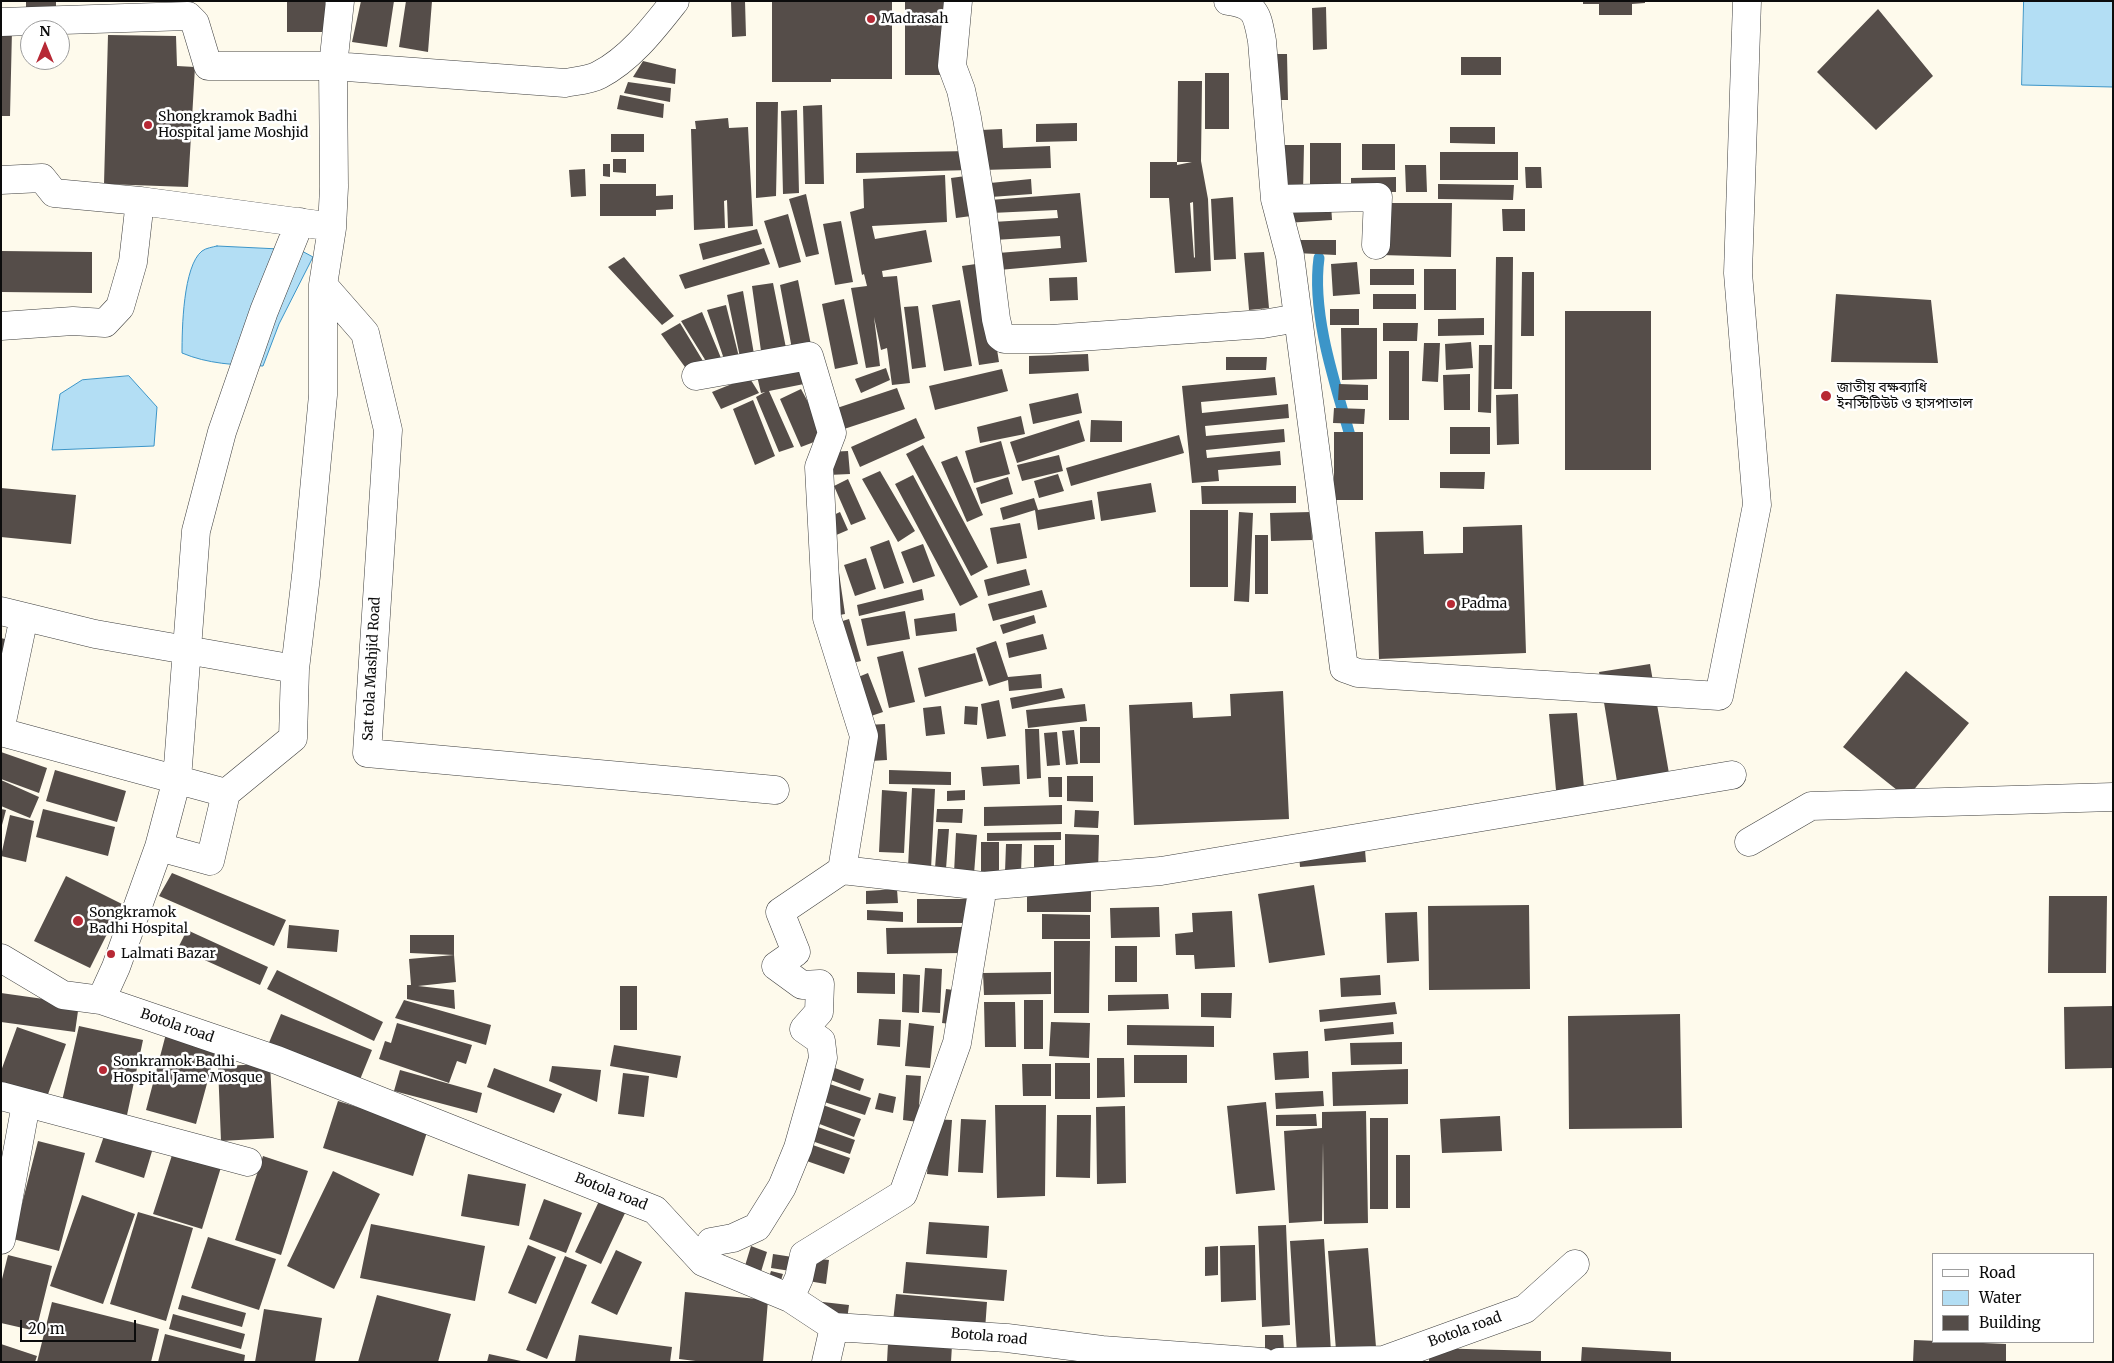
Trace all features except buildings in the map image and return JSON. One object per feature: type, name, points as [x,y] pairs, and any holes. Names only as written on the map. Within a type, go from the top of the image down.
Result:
[{"type":"street","points":[[158,847],[210,861],[226,793],[293,738],[295,669],[323,395],[324,285],[332,228],[334,186],[333,66],[340,1]]},
{"type":"street","points":[[1,22],[188,16],[195,23],[208,66],[333,66],[565,83],[598,76],[623,59],[652,31],[675,1]]},
{"type":"street","points":[[958,1],[952,66],[961,90],[967,118],[1000,336],[1004,339],[1051,339],[1263,324],[1298,318]]},
{"type":"street","points":[[1228,1],[1244,4],[1257,16],[1262,41],[1275,199],[1290,256],[1344,668],[1358,673],[1718,696],[1757,505],[1738,273],[1747,1]]},
{"type":"street","points":[[1,180],[42,178],[54,193],[140,201],[332,228]]},
{"type":"street","points":[[1275,199],[1378,197],[1376,245]]},
{"type":"street","points":[[1,326],[73,321],[105,323],[120,307],[132,262],[140,201]]},
{"type":"street","points":[[101,1000],[116,967],[158,847],[177,779],[196,531],[222,432],[264,311],[300,222]]},
{"type":"street","name":"Sat tola Mashjid Road","points":[[324,285],[365,333],[388,430],[367,753],[774,790]]},
{"type":"street","points":[[696,376],[809,356],[832,433],[819,466],[826,618],[864,736],[842,870]]},
{"type":"street","points":[[1,726],[13,614],[95,634],[295,669]]},
{"type":"street","points":[[1,732],[226,793]]},
{"type":"street","points":[[703,1262],[711,1242],[732,1238],[757,1227],[782,1187],[798,1148],[823,1058],[821,1042],[804,1029],[819,1012],[820,984],[802,985],[776,966],[796,952],[780,912],[842,870],[983,886],[1160,871],[1732,775]]},
{"type":"street","points":[[1749,842],[1811,806],[2113,797]]},
{"type":"street","points":[[790,1298],[799,1278],[804,1255],[903,1194],[957,1043],[983,886]]},
{"type":"street","name":"Botola road","points":[[1,958],[63,995],[101,1000],[277,1060],[655,1210],[703,1262],[790,1298],[834,1327],[1007,1338],[1102,1350],[1263,1362]]},
{"type":"street","points":[[1,1240],[13,1100],[248,1162]]},
{"type":"street","name":"Botola road","points":[[1279,1362],[1384,1360],[1525,1309],[1576,1264]]},
{"type":"street","points":[[826,1362],[834,1327]]},
{"type":"water","points":[[2024,1],[2113,1],[2113,87],[2022,85]]},
{"type":"water","points":[[217,246],[300,250],[313,257],[279,324],[263,366],[212,362],[182,353],[185,299],[191,270],[202,251]]},
{"type":"water","points":[[129,376],[157,407],[154,446],[52,450],[60,394],[82,380]]},
{"type":"waterway","points":[[1319,258],[1318,281],[1322,328],[1333,377],[1353,446]]},
{"type":"place","name":"Madrasah","points":[[871,19]]},
{"type":"place","name":"Shongkramok Badhi Hospital jame Moshjid","points":[[148,125]]},
{"type":"place","name":"জাতীয় বক্ষব্যাধি ইনস্টিটিউট ও হাসপাতাল","points":[[1826,396]]},
{"type":"place","name":"Padma","points":[[1451,604]]},
{"type":"place","name":"Songkramok Badhi Hospital","points":[[78,921]]},
{"type":"place","name":"Lalmati Bazar","points":[[111,954]]},
{"type":"place","name":"Sonkramok Badhi Hospital Jame Mosque","points":[[103,1070]]}]
